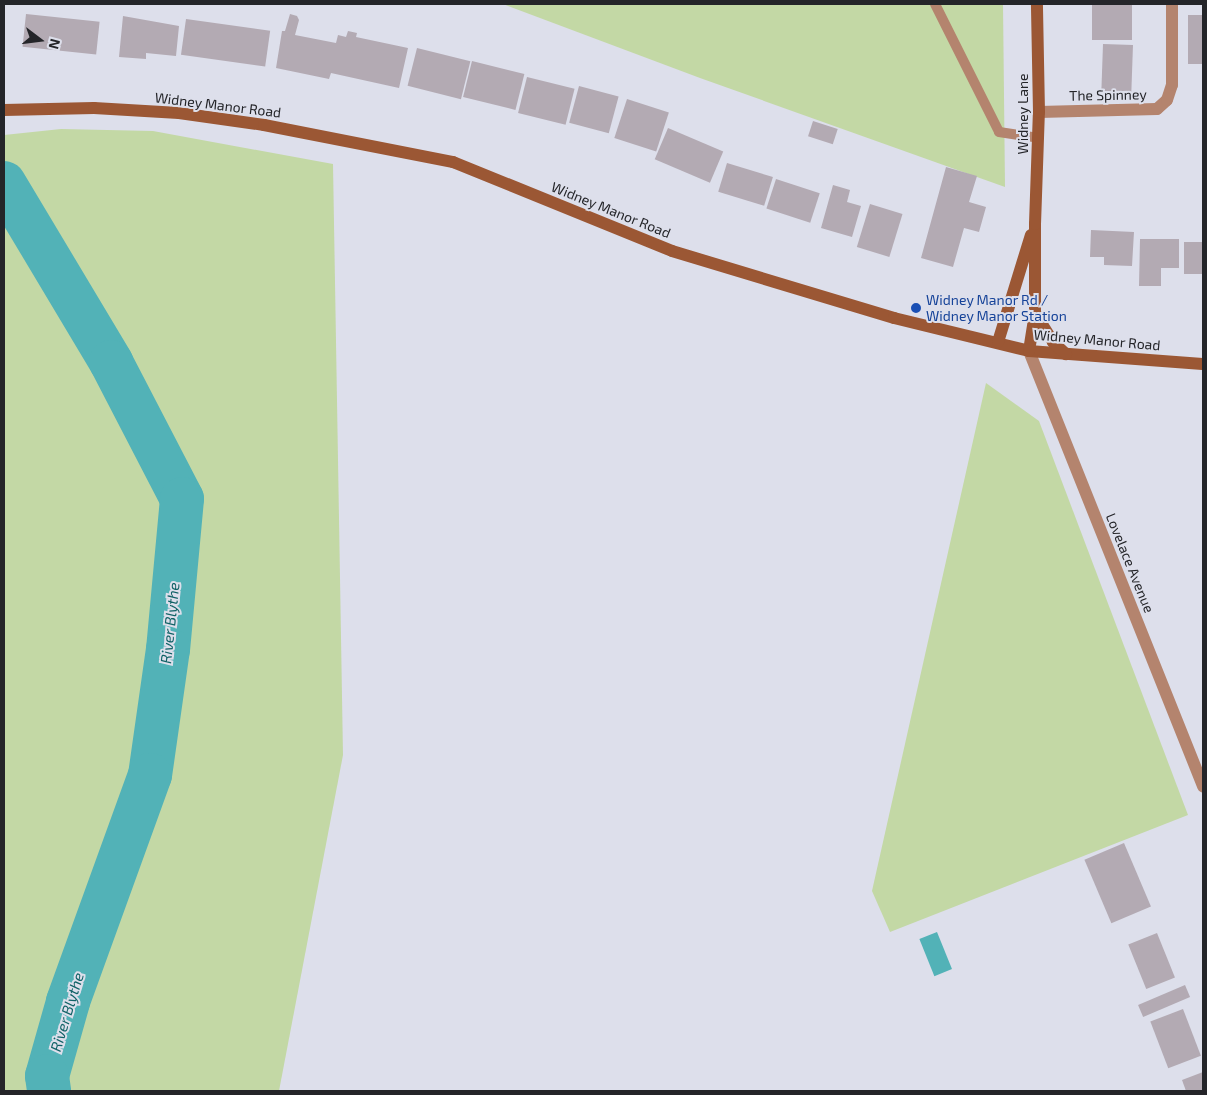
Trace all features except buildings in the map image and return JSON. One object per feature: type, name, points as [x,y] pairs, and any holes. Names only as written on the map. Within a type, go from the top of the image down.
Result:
[{"type":"street","name":"Widney Lane","points":[[1029,351],[1036,313],[1035,224],[1039,138],[1037,4]]},
{"type":"street","name":"The Spinney","points":[[1039,112],[1157,109],[1167,100],[1172,85],[1172,4]]},
{"type":"street","name":"Widney Manor Road","points":[[6,110],[94,108],[179,113],[264,125],[453,162],[672,251],[894,318],[1029,351],[1203,364]]},
{"type":"street","name":"Widney Lane","points":[[998,342],[1035,224]]},
{"type":"street","name":"Widney Lane","points":[[1036,313],[1053,342],[1066,354]]},
{"type":"street","name":"Lovelace Avenue","points":[[1029,351],[1203,786]]},
{"type":"lane","points":[[935,4],[998,132],[1039,138]]},
{"type":"green space","points":[[503,4],[1003,4],[1005,187],[700,78]]},
{"type":"green space","points":[[61,129],[153,131],[333,164],[343,755],[279,1091],[4,1091],[4,135]]},
{"type":"green space","points":[[986,383],[1039,421],[1188,815],[890,932],[872,891]]},
{"type":"water","points":[[937,932],[952,969],[934,976],[919,939]]},
{"type":"waterway","name":"River Blythe","points":[[4,183],[111,362],[182,499],[168,649],[150,775],[68,1002],[47,1076],[49,1091]]},
{"type":"place","name":"Widney Manor Rd / Widney Manor Station","points":[[916,308]]}]
